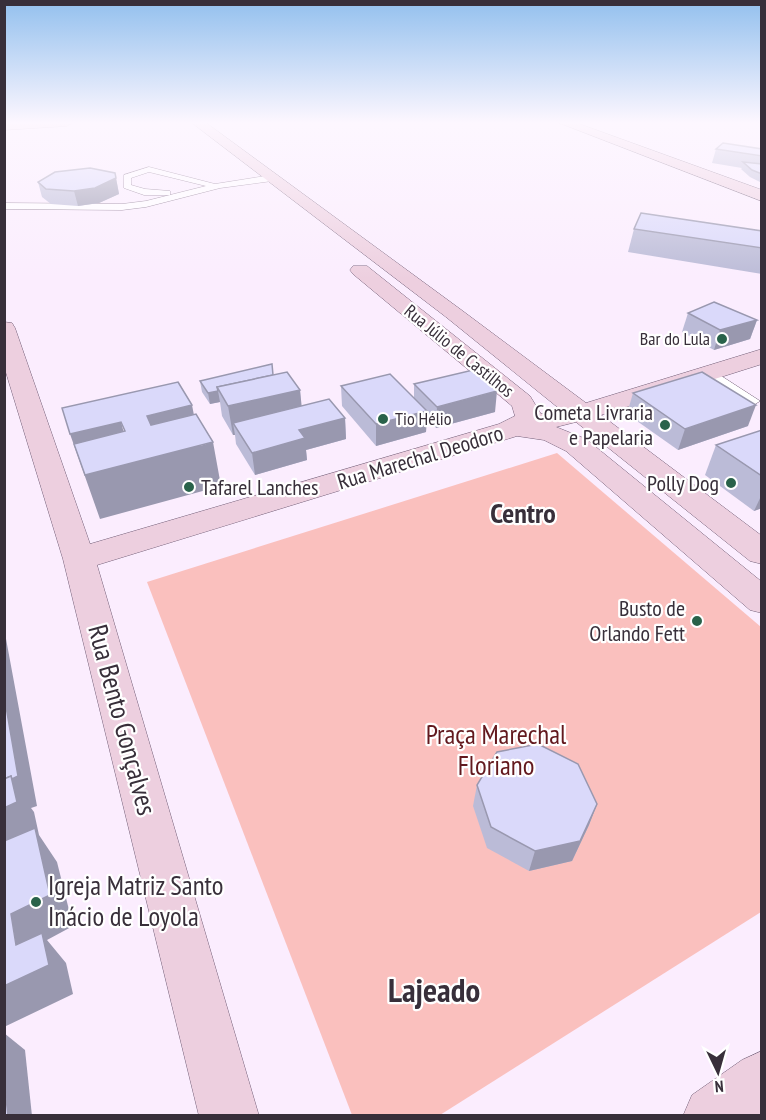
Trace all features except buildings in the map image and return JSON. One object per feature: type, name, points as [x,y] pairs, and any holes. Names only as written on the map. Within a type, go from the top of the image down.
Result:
[{"type":"street","name":"Rua Júlio de Castilhos","points":[[242,174],[291,215]]},
{"type":"street","name":"Rua Júlio de Castilhos","points":[[267,174],[453,313],[762,553]]},
{"type":"street","points":[[704,174],[762,196]]},
{"type":"street","points":[[316,235],[342,231]]},
{"type":"street","name":"Rua Júlio de Castilhos","points":[[342,256],[528,408],[528,417],[523,424],[508,430]]},
{"type":"street","points":[[422,321],[453,313]]},
{"type":"street","name":"Rua Bento Gonçalves","points":[[4,327],[78,559],[229,1116]]},
{"type":"street","name":"Rua Marechal Deodoro","points":[[78,559],[508,430],[581,413],[762,356]]},
{"type":"street","name":"Rua Júlio de Castilhos","points":[[508,430],[544,431],[562,436],[576,445],[762,601]]},
{"type":"street","points":[[713,1116],[762,1080]]},
{"type":"lane","points":[[133,174],[126,182],[127,186],[144,192],[191,192]]},
{"type":"lane","points":[[169,174],[220,185]]},
{"type":"lane","points":[[4,206],[122,207],[220,185],[272,178]]},
{"type":"lane","points":[[707,373],[752,401]]},
{"type":"green space","name":"Praça Marechal Floriano","points":[[557,453],[761,627],[761,912],[440,1115],[352,1115],[147,582]]},
{"type":"place","name":"Bar do Lula","points":[[722,339]]},
{"type":"place","name":"Tio Hélio","points":[[383,419]]},
{"type":"place","name":"Cometa Livraria e Papelaria","points":[[665,425]]},
{"type":"place","name":"Polly Dog","points":[[731,483]]},
{"type":"place","name":"Tafarel Lanches","points":[[189,487]]},
{"type":"place","name":"Busto de Orlando Fett","points":[[697,621]]},
{"type":"place","name":"Igreja Matriz Santo Inácio de Loyola","points":[[36,902]]},
{"type":"district","name":"Centro","points":[[523,513]]},
{"type":"district","name":"Lajeado","points":[[434,990]]}]
